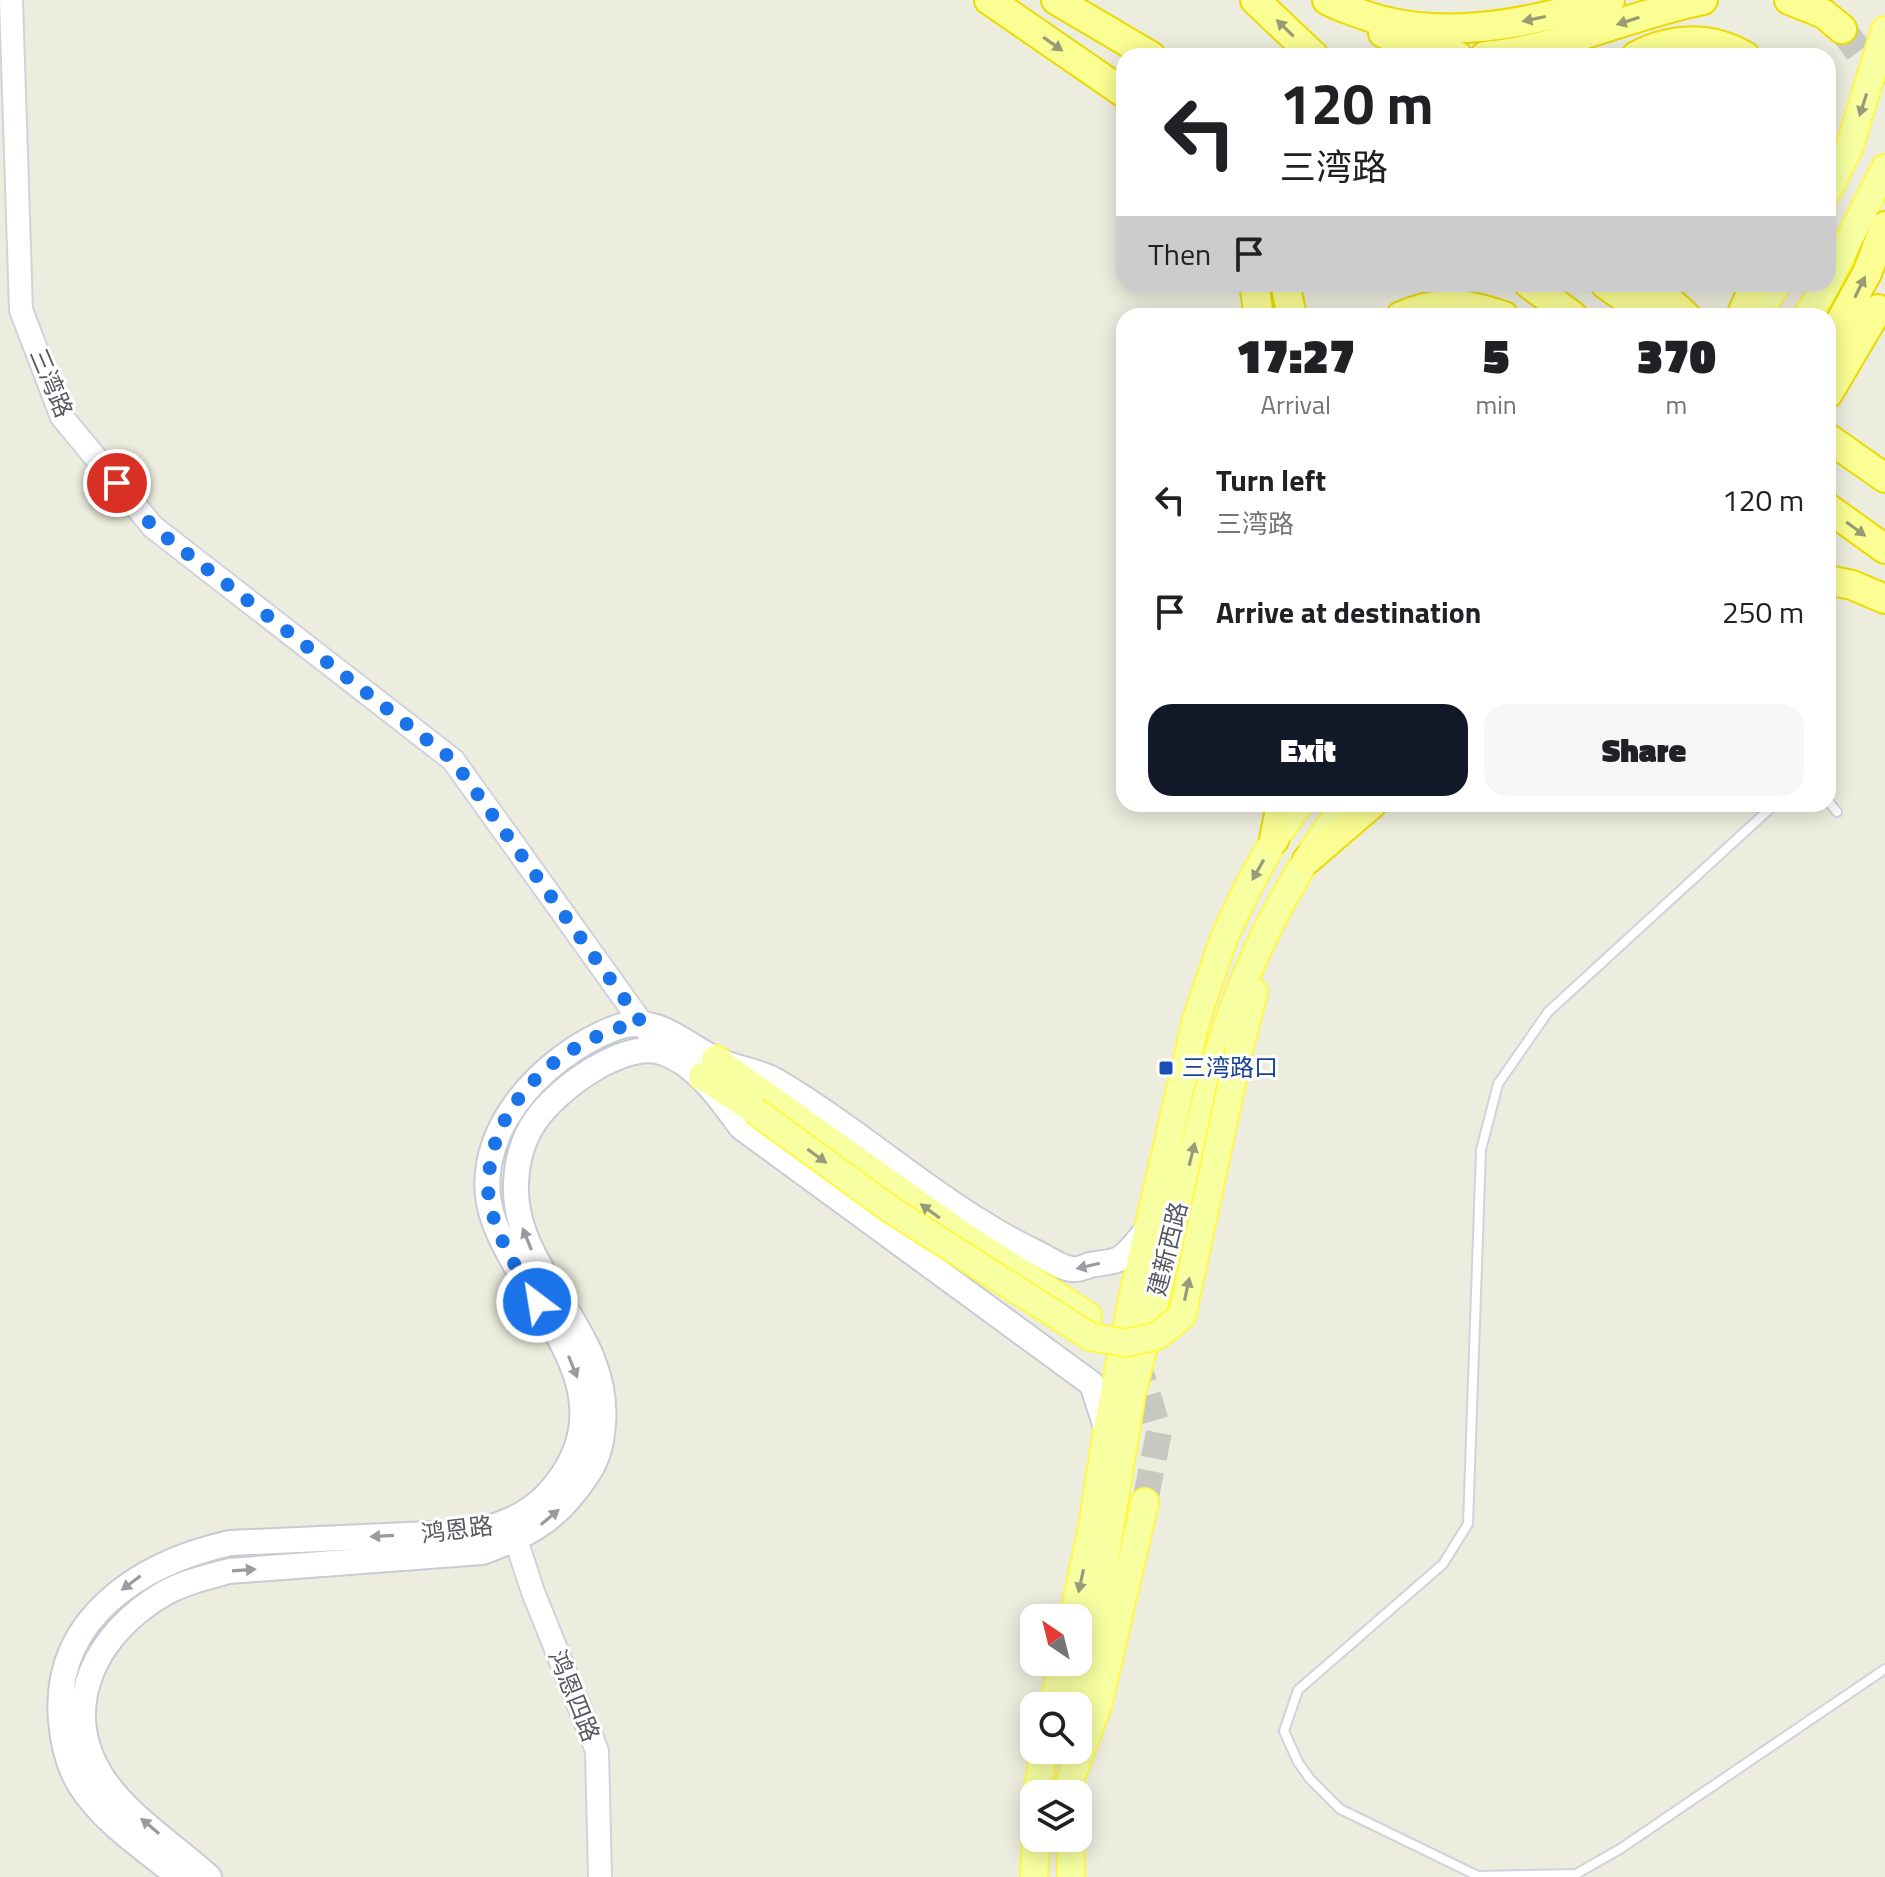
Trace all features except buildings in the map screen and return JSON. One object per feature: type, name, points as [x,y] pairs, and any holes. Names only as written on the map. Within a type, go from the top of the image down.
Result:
[{"type":"highway","points":[[989,0],[1116,87]]},
{"type":"highway","points":[[1056,0],[1137,48]]},
{"type":"highway","points":[[1255,0],[1306,48]]},
{"type":"highway","points":[[1329,2],[1392,25],[1436,29],[1518,23],[1610,0]]},
{"type":"highway","points":[[1544,48],[1703,0]]},
{"type":"highway","points":[[1789,0],[1824,14],[1842,29]]},
{"type":"highway","points":[[1329,2],[1419,48]]},
{"type":"highway","points":[[1654,48],[1688,41],[1729,48]]},
{"type":"highway","points":[[1836,329],[1867,273],[1885,226]]},
{"type":"highway","points":[[1540,292],[1562,308]]},
{"type":"highway","points":[[1628,292],[1663,304]]},
{"type":"highway","points":[[1421,308],[1443,303],[1474,308]]},
{"type":"highway","points":[[1836,380],[1878,309]]},
{"type":"highway","points":[[1836,442],[1885,478]]},
{"type":"highway","points":[[1836,514],[1885,549]]},
{"type":"highway","points":[[1836,582],[1885,599]]},
{"type":"highway","points":[[1274,840],[1279,812]]},
{"type":"highway","points":[[1307,860],[1363,812]]},
{"type":"main road","points":[[1836,175],[1849,148],[1885,30]]},
{"type":"main road","points":[[1836,265],[1885,168]]},
{"type":"main road","name":"建新西路","points":[[1076,1604],[1133,1295],[1196,1020],[1224,938],[1274,840],[1293,812]]},
{"type":"main road","name":"建新西路","points":[[1083,1692],[1132,1393],[1216,1060],[1229,1016],[1270,925],[1307,860],[1340,812]]},
{"type":"main road","points":[[641,1022],[663,1028],[754,1110],[887,1207],[1091,1337],[1126,1343],[1157,1336],[1182,1316],[1239,1050],[1270,925]]},
{"type":"main road","name":"鸿恩路","points":[[209,1877],[119,1800],[101,1776],[88,1748],[83,1718],[86,1690],[95,1659],[136,1612],[166,1592],[229,1571],[482,1552],[511,1532],[557,1483],[575,1457],[584,1403],[577,1374],[563,1345],[511,1259],[493,1221],[487,1188],[492,1154],[502,1127],[519,1099],[541,1074],[567,1053],[595,1037],[641,1022]]},
{"type":"main road","name":"鸿恩路","points":[[179,1877],[92,1802],[68,1760],[60,1706],[62,1677],[72,1648],[90,1620],[114,1595],[141,1575],[200,1550],[230,1543],[511,1532],[544,1524],[572,1498],[593,1466],[603,1435],[605,1401],[598,1367],[530,1248],[518,1217],[516,1184],[520,1154],[535,1121],[555,1097],[586,1074],[613,1059],[637,1051],[662,1052]]},
{"type":"main road","points":[[662,1052],[708,1068],[776,1080],[1001,1236],[1072,1269],[1120,1259],[1151,1225]]},
{"type":"main road","points":[[708,1068],[1088,1316]]},
{"type":"main road","points":[[708,1068],[741,1127],[1092,1384],[1107,1430]]},
{"type":"main road","points":[[1072,1780],[1098,1705],[1145,1502]]},
{"type":"main road","points":[[1034,1877],[1035,1852]]},
{"type":"main road","points":[[1070,1852],[1071,1877]]},
{"type":"street","name":"三湾路","points":[[11,0],[21,310],[62,417],[153,527],[453,760],[662,1052]]},
{"type":"street","name":"鸿恩四路","points":[[511,1532],[597,1751],[600,1877]]},
{"type":"lane","points":[[1766,812],[1548,1012],[1498,1084],[1481,1150],[1468,1524],[1443,1564],[1298,1690],[1284,1731],[1298,1762],[1310,1779],[1340,1809],[1478,1876],[1576,1874],[1620,1849],[1885,1669]]},
{"type":"tunnel","points":[[1842,29],[1885,86]]},
{"type":"tunnel","points":[[1128,1363],[1143,1379],[1159,1432],[1145,1502]]},
{"type":"place","name":"三湾路口","points":[[1166,1068]]},
{"type":"route","points":[[117,483],[153,527],[453,760],[641,1022],[618,1027],[567,1053],[541,1074],[519,1099],[502,1127],[492,1154],[487,1188],[493,1221],[537,1302]]}]
